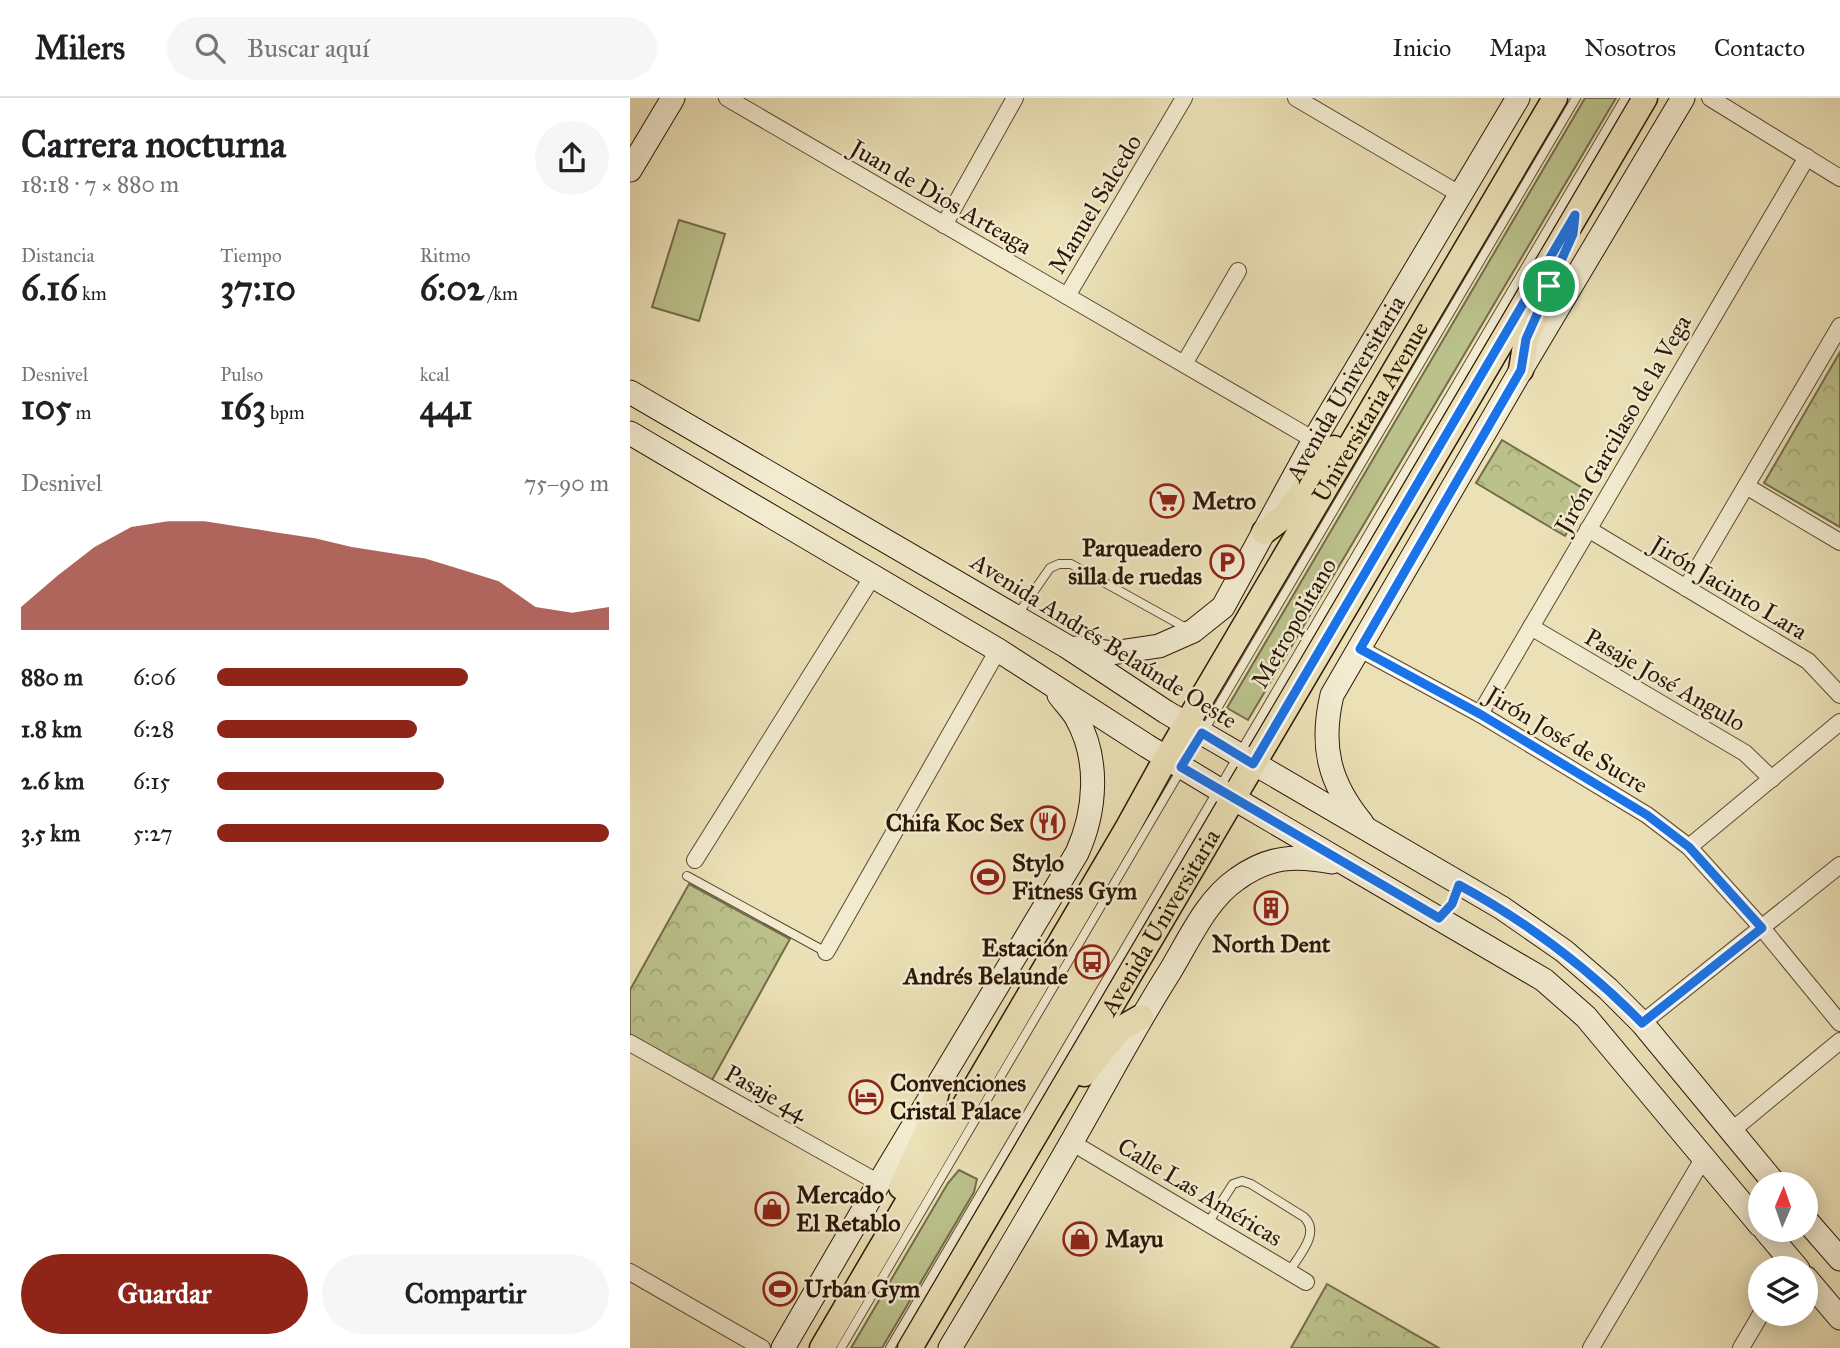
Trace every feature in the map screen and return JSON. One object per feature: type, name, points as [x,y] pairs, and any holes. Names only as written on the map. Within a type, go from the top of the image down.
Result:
[{"type":"main road","name":"Universitaria Avenue","points":[[1194,729],[1359,433],[1555,98]]},
{"type":"main road","name":"Avenida Universitaria","points":[[910,1348],[1049,1110],[1246,759],[1644,98]]},
{"type":"main road","points":[[1521,370],[1526,339],[1573,234],[1575,215]]},
{"type":"main road","points":[[1264,532],[1285,516],[1332,449],[1359,433]]},
{"type":"main road","points":[[822,1348],[1194,729]]},
{"type":"main road","points":[[1049,1110],[1082,1077],[1121,1029],[1141,1017]]},
{"type":"main road","points":[[884,1244],[889,1212],[928,1129],[938,1087]]},
{"type":"street","points":[[630,170],[673,98]]},
{"type":"street","name":"Juan de Dios Arteaga","points":[[727,98],[1314,440]]},
{"type":"street","points":[[944,225],[1015,98]]},
{"type":"street","name":"Manuel Salcedo","points":[[1067,296],[1184,98]]},
{"type":"street","points":[[1296,98],[1461,195]]},
{"type":"street","name":"Avenida Universitaria","points":[[1066,646],[1112,653],[1159,646],[1193,631],[1223,607],[1314,440],[1518,98]]},
{"type":"street","points":[[1369,831],[1348,806],[1335,781],[1327,753],[1326,721],[1332,695],[1683,98]]},
{"type":"street","points":[[1710,98],[1840,178]]},
{"type":"street","name":"Jirón Garcilaso de la Vega","points":[[1480,714],[1807,157]]},
{"type":"street","points":[[1184,364],[1238,271]]},
{"type":"street","points":[[1686,588],[1840,326]]},
{"type":"street","name":"Avenida Andrés Belaúnde Oeste","points":[[630,391],[1016,616],[1194,729],[1502,908],[1564,951],[1642,1023],[1765,1172]]},
{"type":"street","points":[[630,433],[998,650],[1226,794],[1544,980],[1586,1017],[1748,1211]]},
{"type":"street","points":[[1746,486],[1840,542]]},
{"type":"street","name":"Jirón Jacinto Lara","points":[[1588,529],[1808,662],[1840,695]]},
{"type":"street","points":[[924,607],[939,593],[944,574]]},
{"type":"street","points":[[695,860],[873,576]]},
{"type":"street","points":[[970,634],[976,615],[990,601]]},
{"type":"street","name":"Pasaje José Angulo","points":[[1531,627],[1745,753],[1772,779]]},
{"type":"street","name":"Jirón José de Sucre","points":[[1360,649],[1480,714],[1647,815],[1689,847],[1762,928],[1840,1023]]},
{"type":"street","points":[[826,952],[998,650]]},
{"type":"street","points":[[783,1348],[1077,853],[1086,833],[1093,792],[1092,768],[1086,741],[1076,717],[1048,682]]},
{"type":"street","points":[[1689,847],[1840,722]]},
{"type":"street","name":"Avenida Universitaria","points":[[950,1348],[1141,1017],[1215,899],[1236,880],[1259,867],[1284,858],[1311,858],[1346,865]]},
{"type":"street","points":[[1642,1023],[1840,865]]},
{"type":"street","points":[[1439,918],[1452,904],[1459,885]]},
{"type":"street","points":[[1484,944],[1490,925],[1502,908]]},
{"type":"street","points":[[1730,1132],[1840,1041]]},
{"type":"street","name":"Pasaje 44","points":[[630,1043],[879,1183]]},
{"type":"street","name":"Calle Las Américas","points":[[1071,1142],[1306,1282]]},
{"type":"street","points":[[1591,1348],[1703,1158]]},
{"type":"street","points":[[1818,1234],[1840,1259]]},
{"type":"street","points":[[1775,1242],[1786,1256]]},
{"type":"street","points":[[630,1272],[762,1348]]},
{"type":"street","points":[[1818,1294],[1840,1318]]},
{"type":"street","points":[[1741,1348],[1754,1326]]},
{"type":"lane","name":"Metropolitano","points":[[1194,729],[1576,98]]},
{"type":"lane","name":"Metropolitano","points":[[1246,759],[1625,98]]},
{"type":"lane","points":[[1016,616],[1050,568],[1059,564],[1071,564],[1193,631]]},
{"type":"lane","points":[[841,1348],[1174,762]]},
{"type":"lane","points":[[890,1348],[1226,794]]},
{"type":"lane","points":[[687,876],[826,952]]},
{"type":"lane","points":[[1208,1223],[1233,1184],[1242,1181],[1251,1184],[1311,1223],[1312,1233],[1289,1272]]},
{"type":"green space","points":[[1585,98],[1616,98],[1248,720],[1227,708]]},
{"type":"green space","points":[[679,220],[725,234],[699,321],[652,307]]},
{"type":"green space","points":[[1840,352],[1840,527],[1764,483]]},
{"type":"green space","points":[[1502,440],[1591,493],[1565,536],[1476,483]]},
{"type":"green space","points":[[689,884],[790,939],[711,1082],[630,1038],[630,990]]},
{"type":"green space","points":[[959,1170],[977,1179],[974,1192],[882,1348],[851,1348],[948,1183]]},
{"type":"green space","points":[[1327,1284],[1439,1348],[1291,1348]]},
{"type":"place","name":"Metro","points":[[1167,501]]},
{"type":"place","name":"Parqueadero silla de ruedas","points":[[1227,562]]},
{"type":"place","name":"Chifa Koc Sex","points":[[1048,823]]},
{"type":"place","name":"Stylo Fitness Gym","points":[[988,877]]},
{"type":"place","name":"North Dent","points":[[1271,908]]},
{"type":"place","name":"Estación Andrés Belaunde","points":[[1092,962]]},
{"type":"place","name":"Convenciones Cristal Palace","points":[[866,1097]]},
{"type":"place","name":"Mercado El Retablo","points":[[772,1209]]},
{"type":"place","name":"Mayu","points":[[1080,1239]]},
{"type":"place","name":"Urban Gym","points":[[780,1289]]},
{"type":"route","points":[[1575,215],[1573,234],[1549,286],[1526,339],[1521,370],[1360,649],[1480,714],[1647,815],[1689,847],[1762,928],[1642,1023],[1564,951],[1502,908],[1459,885],[1452,904],[1439,918],[1181,767],[1202,733],[1253,764],[1575,215]]}]
